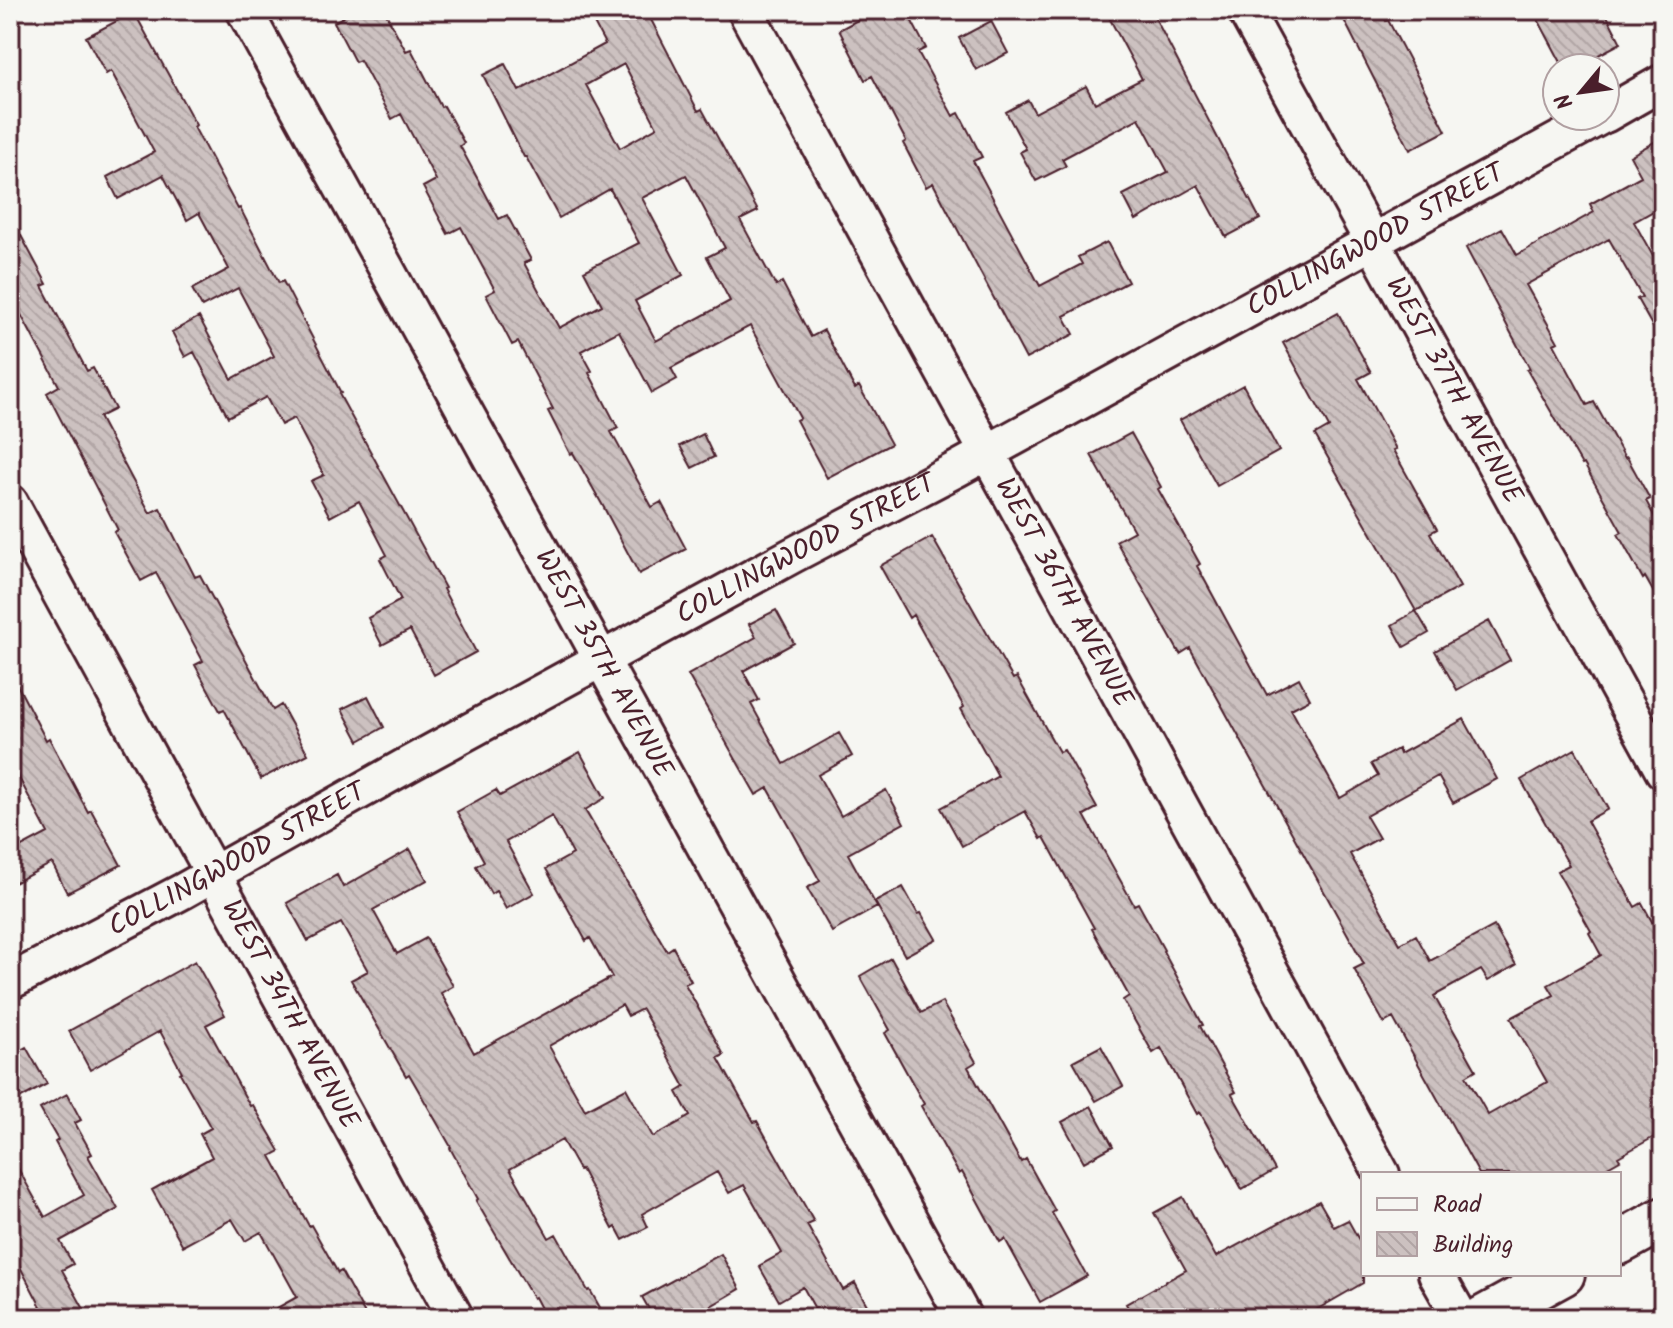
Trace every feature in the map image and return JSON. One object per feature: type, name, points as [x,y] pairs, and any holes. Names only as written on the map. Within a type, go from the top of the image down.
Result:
[{"type":"main road","points":[[1621,1242],[1663,1219]]},
{"type":"main road","points":[[1483,1318],[1559,1276]]},
{"type":"street","name":"WEST 35TH AVENUE","points":[[244,10],[964,1318]]},
{"type":"street","name":"WEST 36TH AVENUE","points":[[745,10],[1381,1172]]},
{"type":"street","name":"WEST 37TH AVENUE","points":[[1245,10],[1663,771]]},
{"type":"street","name":"COLLINGWOOD STREET","points":[[1621,105],[1663,82]]},
{"type":"street","name":"COLLINGWOOD STREET","points":[[10,982],[214,874],[409,764],[1573,132]]},
{"type":"street","name":"WEST 34TH AVENUE","points":[[10,502],[456,1318]]},
{"type":"street","points":[[1437,1276],[1461,1318]]},
{"type":"building","points":[[356,10],[384,10],[406,51],[411,49],[441,107],[444,106],[464,143],[460,146],[499,219],[507,215],[531,260],[524,263],[559,328],[602,305],[584,271],[639,243],[610,189],[559,218],[483,75],[505,64],[519,91],[605,44],[587,10],[646,10],[698,111],[702,109],[758,211],[740,220],[776,286],[782,282],[811,337],[824,330],[855,389],[859,386],[891,444],[827,478],[796,420],[800,418],[750,326],[671,368],[677,379],[652,393],[619,331],[581,351],[618,428],[611,432],[652,507],[661,502],[686,549],[639,574],[573,453],[570,454],[548,411],[553,409],[518,342],[512,345],[486,295],[495,290],[461,227],[448,234],[423,187],[436,180],[401,114],[392,119],[360,60],[355,62],[334,22]],"holes":[[[624,64],[657,127],[620,148],[586,85]],[[686,175],[725,248],[707,257],[730,301],[656,341],[635,301],[683,275],[642,198]]]},
{"type":"building","points":[[876,10],[906,10],[926,48],[918,52],[953,116],[959,113],[982,157],[973,161],[1040,286],[1082,264],[1078,257],[1107,242],[1128,282],[1064,316],[1074,334],[1026,359],[933,183],[926,187],[872,76],[865,80],[839,30]]},
{"type":"building","points":[[1105,10],[1151,10],[1260,219],[1226,237],[1198,185],[1136,220],[1123,195],[1168,172],[1139,118],[1062,159],[1066,166],[1036,181],[1020,152],[1026,149],[1006,112],[1028,100],[1035,113],[1086,86],[1095,103],[1142,79]]},
{"type":"building","points":[[1339,10],[1380,10],[1446,131],[1410,150]]},
{"type":"building","points":[[1533,10],[1604,10],[1621,43],[1604,52],[1555,52]]},
{"type":"building","points":[[134,12],[238,209],[279,283],[283,281],[339,394],[445,588],[476,652],[434,675],[410,630],[382,645],[368,618],[401,600],[380,559],[387,555],[359,501],[330,517],[311,481],[324,475],[294,418],[281,425],[266,397],[228,417],[194,352],[185,357],[172,332],[199,317],[232,379],[274,356],[238,288],[202,307],[192,289],[229,269],[199,213],[187,220],[163,175],[118,199],[107,177],[154,152],[111,71],[106,74],[86,37]]},
{"type":"building","points":[[991,21],[1008,53],[976,70],[959,38]]},
{"type":"building","points":[[1663,137],[1663,216],[1659,208],[1634,222],[1663,274],[1663,345],[1637,299],[1642,297],[1609,239],[1526,285],[1558,342],[1554,344],[1587,405],[1594,402],[1650,499],[1646,501],[1663,532],[1663,609],[1618,534],[1622,532],[1584,464],[1527,370],[1530,369],[1466,248],[1502,228],[1517,255],[1594,212],[1590,204],[1641,176],[1630,156]]},
{"type":"building","points":[[10,215],[47,284],[42,286],[87,371],[93,368],[115,409],[99,417],[150,513],[160,508],[195,577],[200,575],[273,710],[281,705],[308,754],[261,779],[224,709],[220,711],[195,665],[203,661],[156,573],[141,581],[47,393],[59,386],[10,294]]},
{"type":"building","points":[[1338,313],[1371,372],[1358,379],[1437,529],[1430,533],[1460,587],[1416,611],[1315,435],[1329,427],[1283,343]]},
{"type":"building","points":[[1243,385],[1279,451],[1217,486],[1180,420]]},
{"type":"building","points":[[1131,433],[1200,564],[1197,566],[1267,695],[1299,678],[1310,699],[1291,709],[1340,798],[1378,776],[1371,764],[1398,749],[1400,754],[1464,719],[1497,779],[1453,803],[1438,776],[1366,816],[1379,838],[1350,854],[1400,944],[1416,935],[1430,961],[1494,926],[1516,965],[1488,981],[1481,970],[1434,996],[1476,1070],[1466,1076],[1488,1115],[1547,1082],[1511,1018],[1554,995],[1548,985],[1601,955],[1557,871],[1569,865],[1521,780],[1575,749],[1608,809],[1587,821],[1635,907],[1642,903],[1663,942],[1663,1132],[1618,1157],[1620,1160],[1599,1172],[1478,1172],[1393,1018],[1384,1023],[1354,969],[1364,964],[1190,648],[1180,654],[1116,541],[1134,531],[1091,455]]},
{"type":"building","points":[[703,434],[714,457],[692,468],[680,446]]},
{"type":"building","points":[[932,537],[1013,679],[1017,677],[1059,752],[1064,750],[1097,808],[1084,815],[1134,905],[1138,903],[1164,950],[1236,1092],[1232,1094],[1275,1170],[1242,1189],[1161,1048],[1153,1053],[1123,1000],[1129,996],[1094,928],[1044,837],[1041,839],[1025,811],[962,846],[941,808],[998,776],[913,615],[909,618],[880,566]]},
{"type":"building","points":[[776,610],[794,643],[743,671],[759,700],[751,704],[784,764],[839,733],[852,756],[818,775],[841,816],[886,790],[904,823],[848,854],[877,907],[832,932],[807,888],[820,881],[768,788],[756,795],[688,675],[756,637],[749,624]]},
{"type":"building","points":[[1416,611],[1429,633],[1404,647],[1392,625]]},
{"type":"building","points":[[1489,621],[1510,660],[1457,690],[1435,651]]},
{"type":"building","points":[[10,671],[46,740],[49,738],[88,812],[91,810],[121,865],[67,893],[52,863],[10,885],[10,853],[48,833],[10,761]]},
{"type":"building","points":[[368,696],[384,727],[359,741],[342,709]]},
{"type":"building","points":[[580,752],[605,798],[585,810],[667,951],[673,947],[691,981],[685,984],[724,1055],[718,1058],[814,1222],[807,1225],[843,1290],[855,1283],[874,1318],[820,1318],[803,1287],[779,1301],[759,1266],[782,1253],[744,1185],[729,1193],[717,1172],[642,1214],[648,1227],[623,1240],[616,1227],[613,1229],[562,1140],[510,1169],[549,1238],[556,1234],[606,1318],[546,1318],[476,1201],[478,1199],[451,1147],[409,1074],[406,1076],[351,980],[368,971],[341,923],[308,941],[287,903],[337,875],[343,887],[410,849],[427,880],[373,910],[397,954],[426,938],[453,986],[441,993],[474,1053],[612,977],[590,938],[586,941],[546,869],[573,854],[552,816],[506,842],[534,893],[506,909],[496,891],[491,894],[476,866],[484,861],[457,812],[496,790],[500,796]],"holes":[[[622,1005],[628,1016],[642,1009],[685,1087],[677,1092],[690,1116],[653,1137],[626,1088],[585,1110],[549,1046]]]},
{"type":"building","points":[[903,887],[936,939],[905,956],[875,902]]},
{"type":"building","points":[[891,958],[921,1013],[942,1002],[976,1062],[968,1067],[1021,1162],[1026,1159],[1087,1276],[1040,1302],[1005,1239],[1000,1242],[921,1106],[924,1104],[885,1033],[890,1030],[860,976]]},
{"type":"building","points":[[195,961],[225,1015],[206,1025],[250,1106],[253,1105],[280,1151],[271,1156],[309,1226],[338,1273],[341,1271],[367,1318],[259,1318],[297,1297],[261,1232],[245,1241],[232,1219],[183,1246],[152,1190],[212,1157],[200,1134],[211,1128],[182,1072],[160,1031],[90,1070],[69,1031]]},
{"type":"building","points":[[1101,1046],[1123,1086],[1096,1101],[1073,1061]]},
{"type":"building","points":[[26,1047],[47,1084],[10,1104],[10,1056]]},
{"type":"building","points":[[67,1094],[81,1120],[75,1123],[92,1154],[88,1156],[118,1209],[60,1241],[73,1264],[62,1270],[89,1318],[47,1318],[10,1248],[10,1154],[45,1217],[84,1195],[40,1109]]},
{"type":"building","points":[[1091,1106],[1113,1146],[1084,1162],[1062,1122]]},
{"type":"building","points":[[1183,1197],[1216,1257],[1319,1201],[1334,1227],[1348,1220],[1361,1243],[1363,1283],[1302,1318],[1134,1318],[1126,1304],[1186,1270],[1154,1213]]},
{"type":"building","points":[[721,1254],[740,1289],[690,1318],[654,1318],[642,1297]]}]
